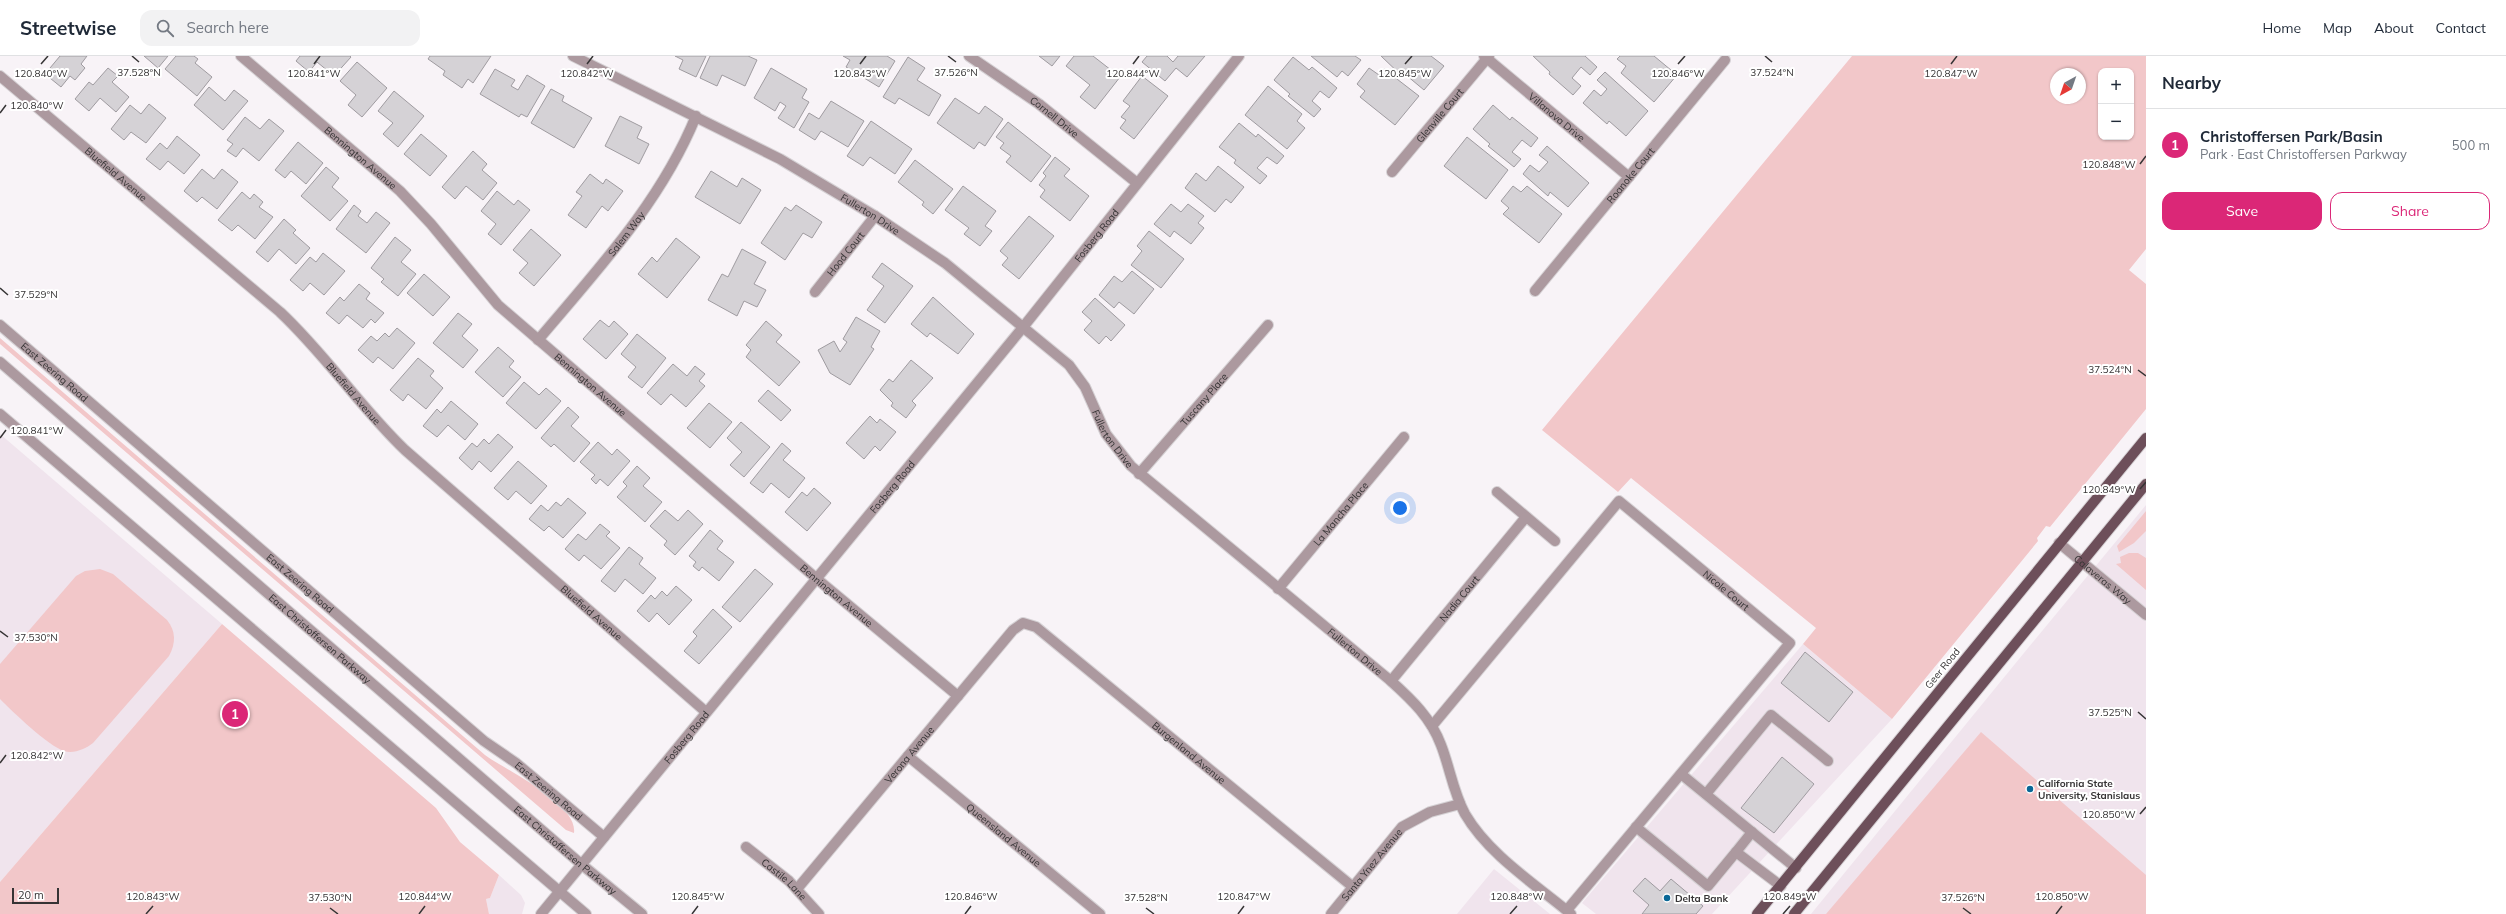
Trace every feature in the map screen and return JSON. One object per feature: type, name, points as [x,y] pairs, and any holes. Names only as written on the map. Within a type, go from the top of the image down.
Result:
[{"type":"main road","name":"Geer Road","points":[[1757,914],[2146,438]]},
{"type":"main road","points":[[1794,914],[2146,484]]},
{"type":"street","name":"Bennington Avenue","points":[[241,56],[400,191],[431,224],[498,305],[816,579],[958,696]]},
{"type":"street","name":"Fullerton Drive","points":[[573,56],[780,158],[875,216],[945,263],[1024,326],[1075,372],[1089,396],[1106,434],[1123,459],[1139,474],[1391,681],[1419,707],[1432,726],[1442,746],[1460,804],[1473,826],[1486,842],[1569,912]]},
{"type":"street","name":"Cornell Drive","points":[[969,56],[1038,104],[1137,182]]},
{"type":"street","name":"Fosberg Road","points":[[541,914],[1024,326],[1137,182],[1239,56]]},
{"type":"street","name":"Glenville Court","points":[[1392,172],[1487,57]]},
{"type":"street","name":"Villanova Drive","points":[[1487,57],[1630,177]]},
{"type":"street","name":"Roanoke Court","points":[[1536,291],[1725,60]]},
{"type":"street","name":"Bluefield Avenue","points":[[0,76],[280,312],[321,353],[376,420],[415,460],[706,712]]},
{"type":"street","name":"Salem Way","points":[[538,340],[639,218],[674,161],[696,116]]},
{"type":"street","name":"Hood Court","points":[[815,292],[875,216]]},
{"type":"street","name":"East Zeering Road","points":[[0,325],[484,741],[510,758],[604,837]]},
{"type":"street","name":"Tuscany Place","points":[[1139,474],[1268,325]]},
{"type":"street","name":"East Christoffersen Parkway","points":[[0,362],[581,864],[642,914]]},
{"type":"street","points":[[0,414],[586,914]]},
{"type":"street","name":"La Mancha Place","points":[[1278,589],[1404,437]]},
{"type":"street","points":[[1498,492],[1555,541]]},
{"type":"street","name":"Nicole Court","points":[[1432,726],[1619,502],[1790,643],[1636,827],[1569,912]]},
{"type":"street","name":"Nadia Court","points":[[1391,681],[1526,517]]},
{"type":"street","name":"Calaveras Way","points":[[2059,543],[2146,617]]},
{"type":"street","name":"Verona Avenue","points":[[797,889],[1013,630],[1023,623]]},
{"type":"street","name":"Burgenland Avenue","points":[[1023,623],[1036,626],[1353,887]]},
{"type":"street","points":[[1706,794],[1771,715],[1828,761]]},
{"type":"street","name":"Queensland Avenue","points":[[908,756],[1100,914]]},
{"type":"street","points":[[1681,774],[1796,868]]},
{"type":"street","name":"Santa Ynez Avenue","points":[[1331,914],[1408,822],[1430,812],[1460,804]]},
{"type":"street","points":[[1636,827],[1708,886],[1752,832]]},
{"type":"street","name":"Castile Lane","points":[[746,847],[780,872],[819,914]]},
{"type":"street","points":[[1736,852],[1781,886]]},
{"type":"shaded area","points":[[1852,56],[2146,56],[2146,249],[2129,270],[2146,284],[2146,409],[2050,527],[2046,526],[2037,538],[2038,541],[1892,719],[1803,644],[1816,628],[1631,478],[1618,492],[1542,430]]},
{"type":"shaded area","points":[[0,338],[485,755],[523,778],[553,799],[565,810],[572,822],[574,833],[566,830],[0,344]]},
{"type":"shaded area","points":[[0,434],[222,624],[0,882]]},
{"type":"shaded area","name":"California State University, Stanislaus","points":[[2146,505],[2146,914],[1811,914],[2028,648]]},
{"type":"shaded area","points":[[2146,511],[2146,531],[2134,543],[2119,552],[2117,546]]},
{"type":"shaded area","points":[[2129,553],[2138,553],[2146,558],[2146,590],[2116,564],[2121,563],[2120,557]]},
{"type":"shaded area","points":[[100,569],[113,574],[167,620],[172,628],[174,642],[169,656],[93,743],[79,750],[68,752],[57,748],[40,736],[0,699],[0,664],[76,576],[85,571]]},
{"type":"shaded area","points":[[222,624],[436,808],[460,842],[499,875],[490,898],[486,899],[489,914],[0,914],[0,882]]},
{"type":"shaded area","points":[[1803,644],[1892,719],[1712,914],[1596,914],[1582,903]]},
{"type":"shaded area","points":[[1981,732],[2146,875],[2146,914],[1826,914]]},
{"type":"shaded area","points":[[1494,869],[1550,914],[1457,914]]},
{"type":"shaded area","points":[[499,875],[521,895],[525,903],[522,914],[489,914],[486,899],[490,898]]},
{"type":"building","points":[[60,56],[87,56],[81,64],[85,68],[75,80],[70,76],[61,87],[45,74]]},
{"type":"building","points":[[144,56],[168,56],[158,68]]},
{"type":"building","points":[[176,56],[194,56],[198,59],[195,63],[212,77],[197,96],[165,69]]},
{"type":"building","points":[[300,56],[351,57],[334,76],[317,62],[309,72],[296,61]]},
{"type":"building","points":[[430,56],[491,56],[473,83],[468,79],[462,88],[443,75],[445,71],[428,59]]},
{"type":"building","points":[[675,56],[706,56],[696,77],[679,69],[683,60]]},
{"type":"building","points":[[710,56],[748,56],[757,60],[745,86],[722,75],[717,86],[700,78]]},
{"type":"building","points":[[843,56],[887,56],[895,61],[879,87],[846,67],[850,60]]},
{"type":"building","points":[[1039,56],[1060,56],[1052,66]]},
{"type":"building","points":[[1074,56],[1093,56],[1120,77],[1095,109],[1080,97],[1090,85],[1066,66]]},
{"type":"building","points":[[1147,56],[1167,56],[1173,62],[1178,56],[1205,56],[1187,77],[1176,68],[1165,81],[1142,62]]},
{"type":"building","points":[[1311,56],[1355,56],[1361,60],[1348,76],[1342,71],[1337,77]]},
{"type":"building","points":[[1381,56],[1431,56],[1444,66],[1424,90],[1406,75],[1404,78]]},
{"type":"building","points":[[1533,56],[1585,56],[1597,67],[1590,75],[1581,67],[1572,78],[1581,86],[1573,95],[1549,74],[1550,72]]},
{"type":"building","points":[[1620,56],[1654,56],[1677,75],[1654,102],[1621,73],[1626,66],[1617,59]]},
{"type":"building","points":[[908,57],[925,68],[917,80],[941,95],[929,116],[899,98],[895,104],[883,97]]},
{"type":"building","points":[[1293,57],[1309,70],[1312,67],[1337,88],[1329,98],[1320,91],[1312,101],[1321,109],[1314,117],[1288,96],[1290,94],[1274,80]]},
{"type":"building","points":[[357,62],[387,88],[362,117],[348,105],[356,95],[340,81]]},
{"type":"building","points":[[108,68],[118,76],[112,82],[129,97],[116,112],[100,98],[89,111],[75,99],[89,82],[93,85]]},
{"type":"building","points":[[771,68],[807,89],[802,98],[809,102],[794,128],[778,118],[786,106],[780,102],[775,111],[754,98]]},
{"type":"building","points":[[1369,68],[1379,75],[1384,69],[1419,96],[1395,125],[1360,97],[1365,91],[1357,84]]},
{"type":"building","points":[[495,69],[515,80],[511,86],[518,90],[527,75],[545,86],[527,117],[521,114],[519,117],[480,94]]},
{"type":"building","points":[[1605,72],[1648,111],[1626,136],[1609,121],[1607,124],[1583,103],[1594,90],[1601,96],[1607,89],[1597,80]]},
{"type":"building","points":[[1142,76],[1168,96],[1134,139],[1120,128],[1126,120],[1121,117],[1130,106],[1123,101]]},
{"type":"building","points":[[1268,86],[1302,114],[1297,121],[1305,128],[1287,149],[1245,115]]},
{"type":"building","points":[[209,87],[225,101],[234,90],[248,101],[223,130],[194,105]]},
{"type":"building","points":[[551,89],[564,96],[562,101],[592,118],[574,148],[531,123]]},
{"type":"building","points":[[394,91],[424,116],[398,147],[383,134],[393,123],[378,111]]},
{"type":"building","points":[[955,98],[979,114],[985,106],[1003,119],[985,146],[979,142],[974,149],[937,123]]},
{"type":"building","points":[[831,101],[864,121],[848,147],[821,131],[815,140],[799,130],[809,113],[819,119]]},
{"type":"building","points":[[149,104],[166,118],[146,143],[131,132],[124,140],[111,129],[130,105],[141,114]]},
{"type":"building","points":[[1493,105],[1510,120],[1512,117],[1538,138],[1531,147],[1522,140],[1512,152],[1521,159],[1514,167],[1488,146],[1490,144],[1473,129]]},
{"type":"building","points":[[620,116],[642,127],[637,138],[649,144],[639,164],[605,146]]},
{"type":"building","points":[[245,117],[260,129],[269,119],[284,131],[259,161],[243,148],[236,157],[227,151],[233,144],[227,140]]},
{"type":"building","points":[[871,121],[912,149],[895,174],[870,157],[863,166],[847,156]]},
{"type":"building","points":[[1008,122],[1051,156],[1031,182],[1006,162],[1011,156],[1000,148],[1004,143],[996,137]]},
{"type":"building","points":[[1239,123],[1256,137],[1258,134],[1284,156],[1277,164],[1267,157],[1257,168],[1267,176],[1260,184],[1234,163],[1236,160],[1219,147]]},
{"type":"building","points":[[421,134],[447,156],[430,176],[404,154]]},
{"type":"building","points":[[177,136],[200,155],[184,174],[168,161],[160,170],[146,159],[160,143],[167,149]]},
{"type":"building","points":[[1467,137],[1508,170],[1486,199],[1444,166]]},
{"type":"building","points":[[298,142],[323,163],[306,184],[291,171],[285,178],[275,170]]},
{"type":"building","points":[[1547,146],[1589,183],[1568,207],[1550,192],[1548,196],[1523,174],[1530,165],[1539,172],[1548,162],[1539,155]]},
{"type":"building","points":[[473,151],[487,164],[482,170],[497,183],[483,200],[466,186],[455,199],[442,187]]},
{"type":"building","points":[[1055,157],[1070,169],[1064,176],[1089,196],[1070,221],[1040,197],[1045,190],[1039,185],[1046,176],[1043,173]]},
{"type":"building","points":[[915,160],[953,189],[933,214],[922,205],[924,202],[898,182]]},
{"type":"building","points":[[1218,166],[1244,187],[1231,203],[1226,199],[1215,212],[1185,188],[1196,173],[1206,181]]},
{"type":"building","points":[[326,167],[339,178],[332,187],[348,201],[330,221],[301,196]]},
{"type":"building","points":[[202,169],[214,179],[222,169],[238,182],[217,209],[202,197],[197,202],[184,191]]},
{"type":"building","points":[[711,171],[737,187],[742,178],[761,190],[740,224],[695,197]]},
{"type":"building","points":[[590,174],[603,184],[606,179],[623,191],[608,211],[602,206],[586,228],[568,215],[582,196],[576,192]]},
{"type":"building","points":[[963,186],[996,211],[985,226],[992,231],[980,246],[964,234],[969,228],[945,210]]},
{"type":"building","points":[[1513,186],[1521,192],[1527,186],[1562,214],[1539,243],[1503,214],[1509,208],[1501,201]]},
{"type":"building","points":[[497,191],[514,205],[518,200],[530,210],[501,245],[488,234],[496,224],[481,211]]},
{"type":"building","points":[[242,192],[250,199],[254,194],[263,202],[259,207],[273,217],[255,239],[238,225],[232,231],[218,220]]},
{"type":"building","points":[[1171,204],[1181,212],[1188,204],[1204,216],[1198,223],[1204,228],[1191,244],[1174,231],[1170,237],[1154,224]]},
{"type":"building","points":[[354,205],[361,211],[358,216],[367,223],[376,212],[390,223],[366,253],[336,229]]},
{"type":"building","points":[[796,205],[822,222],[812,238],[803,233],[785,260],[761,243],[785,207],[791,211]]},
{"type":"building","points":[[1029,216],[1054,236],[1019,279],[1002,265],[1008,258],[1000,251]]},
{"type":"building","points":[[284,219],[296,230],[293,233],[310,248],[296,264],[279,249],[268,262],[256,252]]},
{"type":"building","points":[[531,229],[561,255],[534,286],[519,273],[528,263],[513,250]]},
{"type":"building","points":[[1149,231],[1184,259],[1161,288],[1131,265],[1142,251],[1137,246]]},
{"type":"building","points":[[395,237],[411,250],[401,262],[416,274],[398,296],[381,282],[384,279],[371,268]]},
{"type":"building","points":[[676,238],[700,257],[667,298],[638,274],[652,257],[657,262]]},
{"type":"building","points":[[742,249],[766,262],[754,284],[766,290],[757,307],[744,301],[737,316],[708,300],[722,274],[728,277]]},
{"type":"building","points":[[323,253],[345,271],[324,295],[310,283],[303,291],[290,280],[310,257],[316,262]]},
{"type":"building","points":[[882,263],[913,286],[885,323],[867,310],[884,286],[872,277]]},
{"type":"building","points":[[1132,271],[1154,289],[1134,314],[1119,302],[1114,308],[1099,295],[1114,276],[1122,282]]},
{"type":"building","points":[[424,274],[450,297],[433,316],[407,293]]},
{"type":"building","points":[[359,284],[370,293],[366,299],[384,313],[375,323],[371,319],[363,328],[347,315],[339,324],[326,313],[340,297],[344,301]]},
{"type":"building","points":[[933,297],[974,334],[958,354],[930,333],[927,337],[911,324]]},
{"type":"building","points":[[1095,298],[1125,325],[1111,341],[1106,336],[1099,344],[1084,330],[1092,321],[1082,312]]},
{"type":"building","points":[[458,313],[472,324],[462,336],[478,350],[463,368],[433,343]]},
{"type":"building","points":[[856,317],[880,331],[871,347],[874,349],[850,385],[830,373],[818,350],[834,341],[840,352],[847,342],[843,339]]},
{"type":"building","points":[[600,320],[609,327],[614,321],[628,334],[606,359],[583,339]]},
{"type":"building","points":[[766,321],[782,335],[776,342],[800,362],[779,386],[746,357],[751,350],[746,345]]},
{"type":"building","points":[[397,328],[415,343],[393,369],[378,357],[373,363],[358,350],[371,336],[377,341],[385,333],[389,337]]},
{"type":"building","points":[[637,334],[666,358],[642,388],[628,377],[636,367],[621,354]]},
{"type":"building","points":[[498,347],[514,361],[509,367],[521,377],[503,397],[475,372]]},
{"type":"building","points":[[418,358],[434,371],[430,376],[443,388],[426,409],[408,394],[403,401],[390,390]]},
{"type":"building","points":[[911,360],[933,378],[912,401],[916,405],[906,418],[891,406],[893,403],[880,390],[889,379],[893,382]]},
{"type":"building","points":[[673,364],[687,376],[695,366],[705,374],[699,381],[705,386],[686,407],[671,394],[661,405],[647,393]]},
{"type":"building","points":[[524,382],[539,395],[546,388],[561,401],[536,429],[506,403]]},
{"type":"building","points":[[768,390],[791,410],[781,421],[758,401]]},
{"type":"building","points":[[451,401],[478,424],[465,440],[448,425],[437,437],[423,426],[437,409],[441,413]]},
{"type":"building","points":[[709,403],[732,422],[710,448],[687,428]]},
{"type":"building","points":[[568,407],[579,417],[571,426],[590,443],[574,462],[554,444],[551,447],[541,438]]},
{"type":"building","points":[[870,416],[877,423],[880,419],[896,432],[880,451],[875,446],[864,459],[846,443]]},
{"type":"building","points":[[741,422],[770,447],[744,477],[730,465],[742,452],[727,438]]},
{"type":"building","points":[[498,434],[513,447],[491,472],[479,461],[472,470],[459,458],[472,443],[477,447],[484,439],[489,444]]},
{"type":"building","points":[[598,442],[612,455],[617,449],[630,461],[608,486],[600,479],[596,484],[591,479],[595,475],[580,462]]},
{"type":"building","points":[[782,443],[791,451],[783,460],[805,478],[789,498],[771,483],[763,493],[750,483]]},
{"type":"building","points":[[518,461],[547,486],[531,504],[516,491],[508,500],[494,488]]},
{"type":"building","points":[[637,466],[650,478],[643,486],[662,502],[645,522],[617,497],[627,486],[623,482]]},
{"type":"building","points":[[814,488],[831,503],[807,531],[785,512],[802,492],[807,496]]},
{"type":"building","points":[[568,498],[586,513],[563,538],[549,526],[544,531],[529,519],[541,505],[548,511],[556,502],[561,506]]},
{"type":"building","points":[[665,510],[678,521],[688,510],[703,524],[675,555],[664,545],[667,541],[650,526]]},
{"type":"building","points":[[600,524],[610,532],[606,536],[620,548],[601,569],[584,555],[579,561],[565,549],[578,534],[586,540]]},
{"type":"building","points":[[710,530],[723,541],[717,549],[734,562],[719,581],[702,567],[699,571],[693,566],[696,562],[689,556]]},
{"type":"building","points":[[629,547],[643,558],[639,564],[656,578],[643,594],[625,579],[615,592],[601,581]]},
{"type":"building","points":[[755,569],[773,584],[740,622],[722,607]]},
{"type":"building","points":[[676,586],[692,600],[669,625],[657,613],[649,622],[637,611],[651,595],[655,599],[662,591],[667,596]]},
{"type":"building","points":[[713,609],[732,627],[699,664],[684,651],[697,636],[693,632]]},
{"type":"building","points":[[1805,652],[1853,692],[1829,722],[1781,683]]},
{"type":"building","points":[[1782,757],[1814,784],[1774,833],[1741,808]]},
{"type":"building","name":"Delta Bank","points":[[1645,878],[1660,891],[1671,879],[1703,906],[1696,914],[1642,914],[1649,905],[1633,891]]},
{"type":"place","name":"Christoffersen Park/Basin","points":[[235,714]]},
{"type":"place","name":"California State University, Stanislaus","points":[[2030,789]]},
{"type":"place","name":"Delta Bank","points":[[1667,898]]}]
